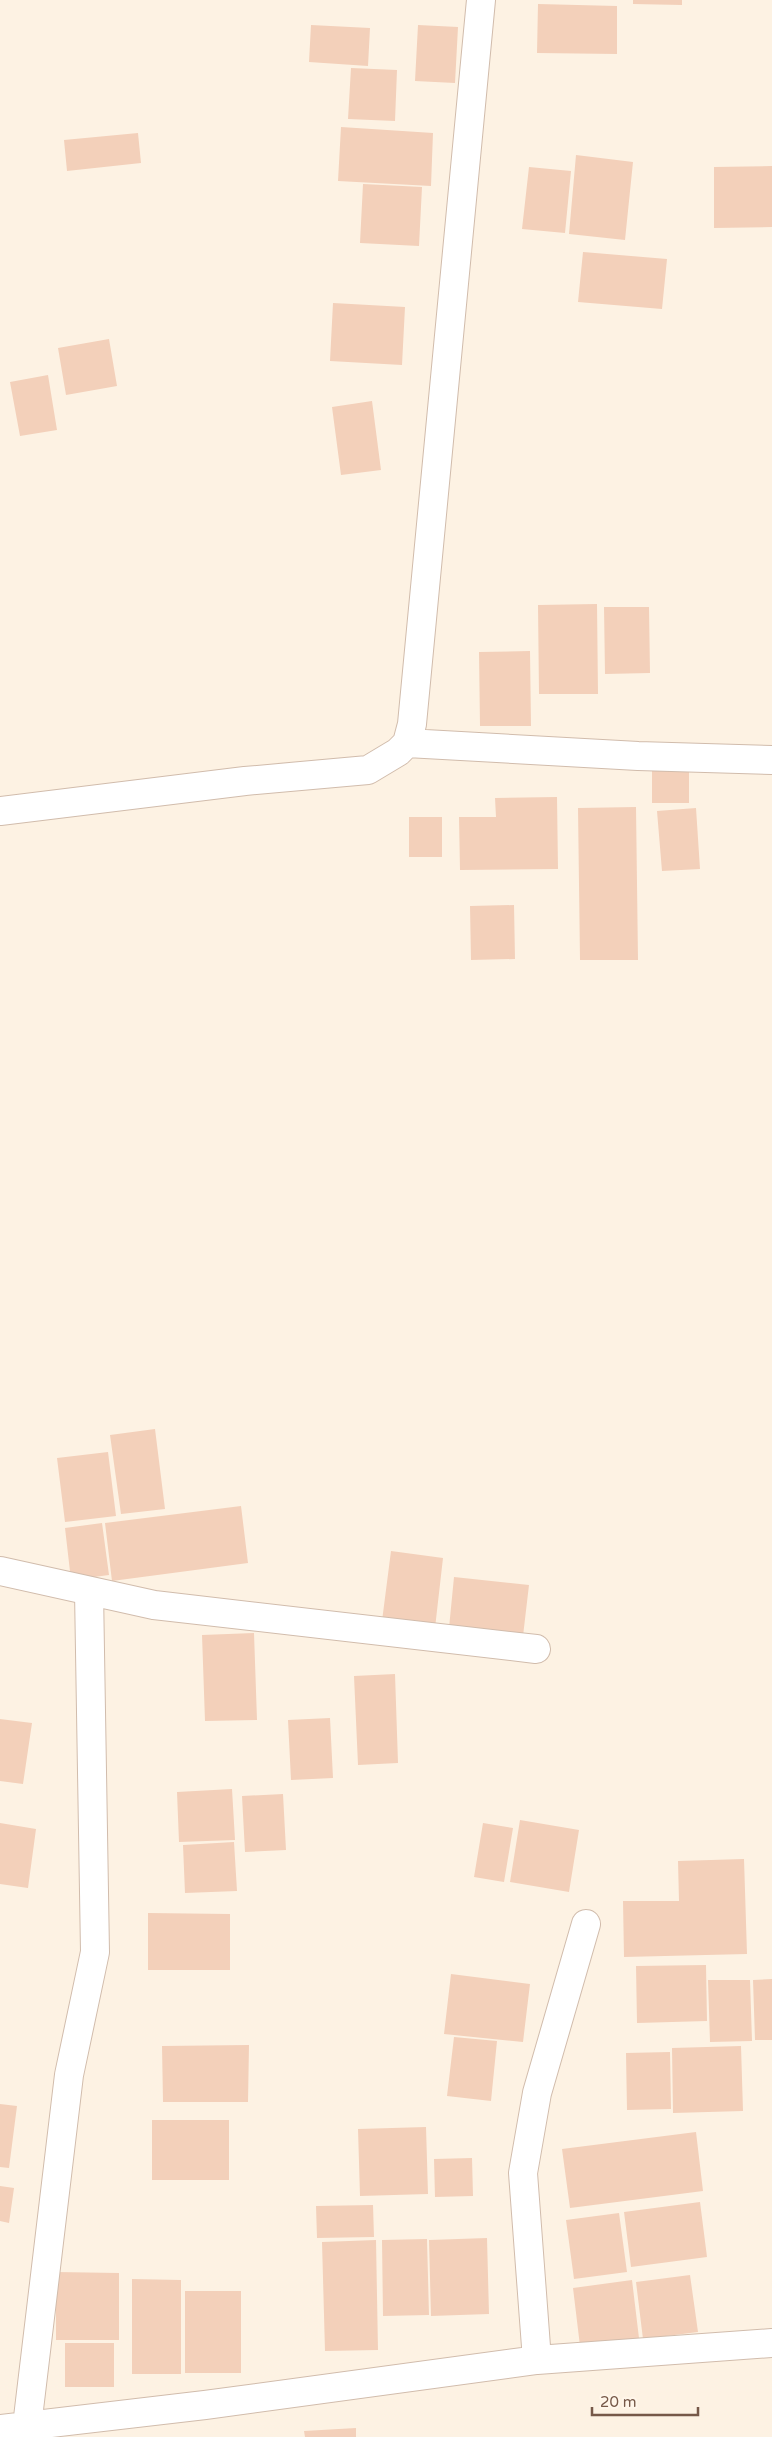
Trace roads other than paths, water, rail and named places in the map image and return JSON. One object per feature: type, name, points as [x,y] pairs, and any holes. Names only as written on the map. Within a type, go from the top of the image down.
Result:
[{"type":"street","points":[[0,811],[245,781],[368,770],[398,752],[407,743],[412,724],[432,488],[466,174],[481,0]]},
{"type":"street","points":[[407,743],[638,756],[772,760]]},
{"type":"street","points":[[0,1571],[154,1605],[536,1649]]},
{"type":"street","points":[[27,2426],[69,2075],[95,1952],[89,1591]]},
{"type":"street","points":[[537,2360],[524,2173],[538,2093],[586,1924]]},
{"type":"street","points":[[0,2429],[537,2360],[772,2343]]}]
